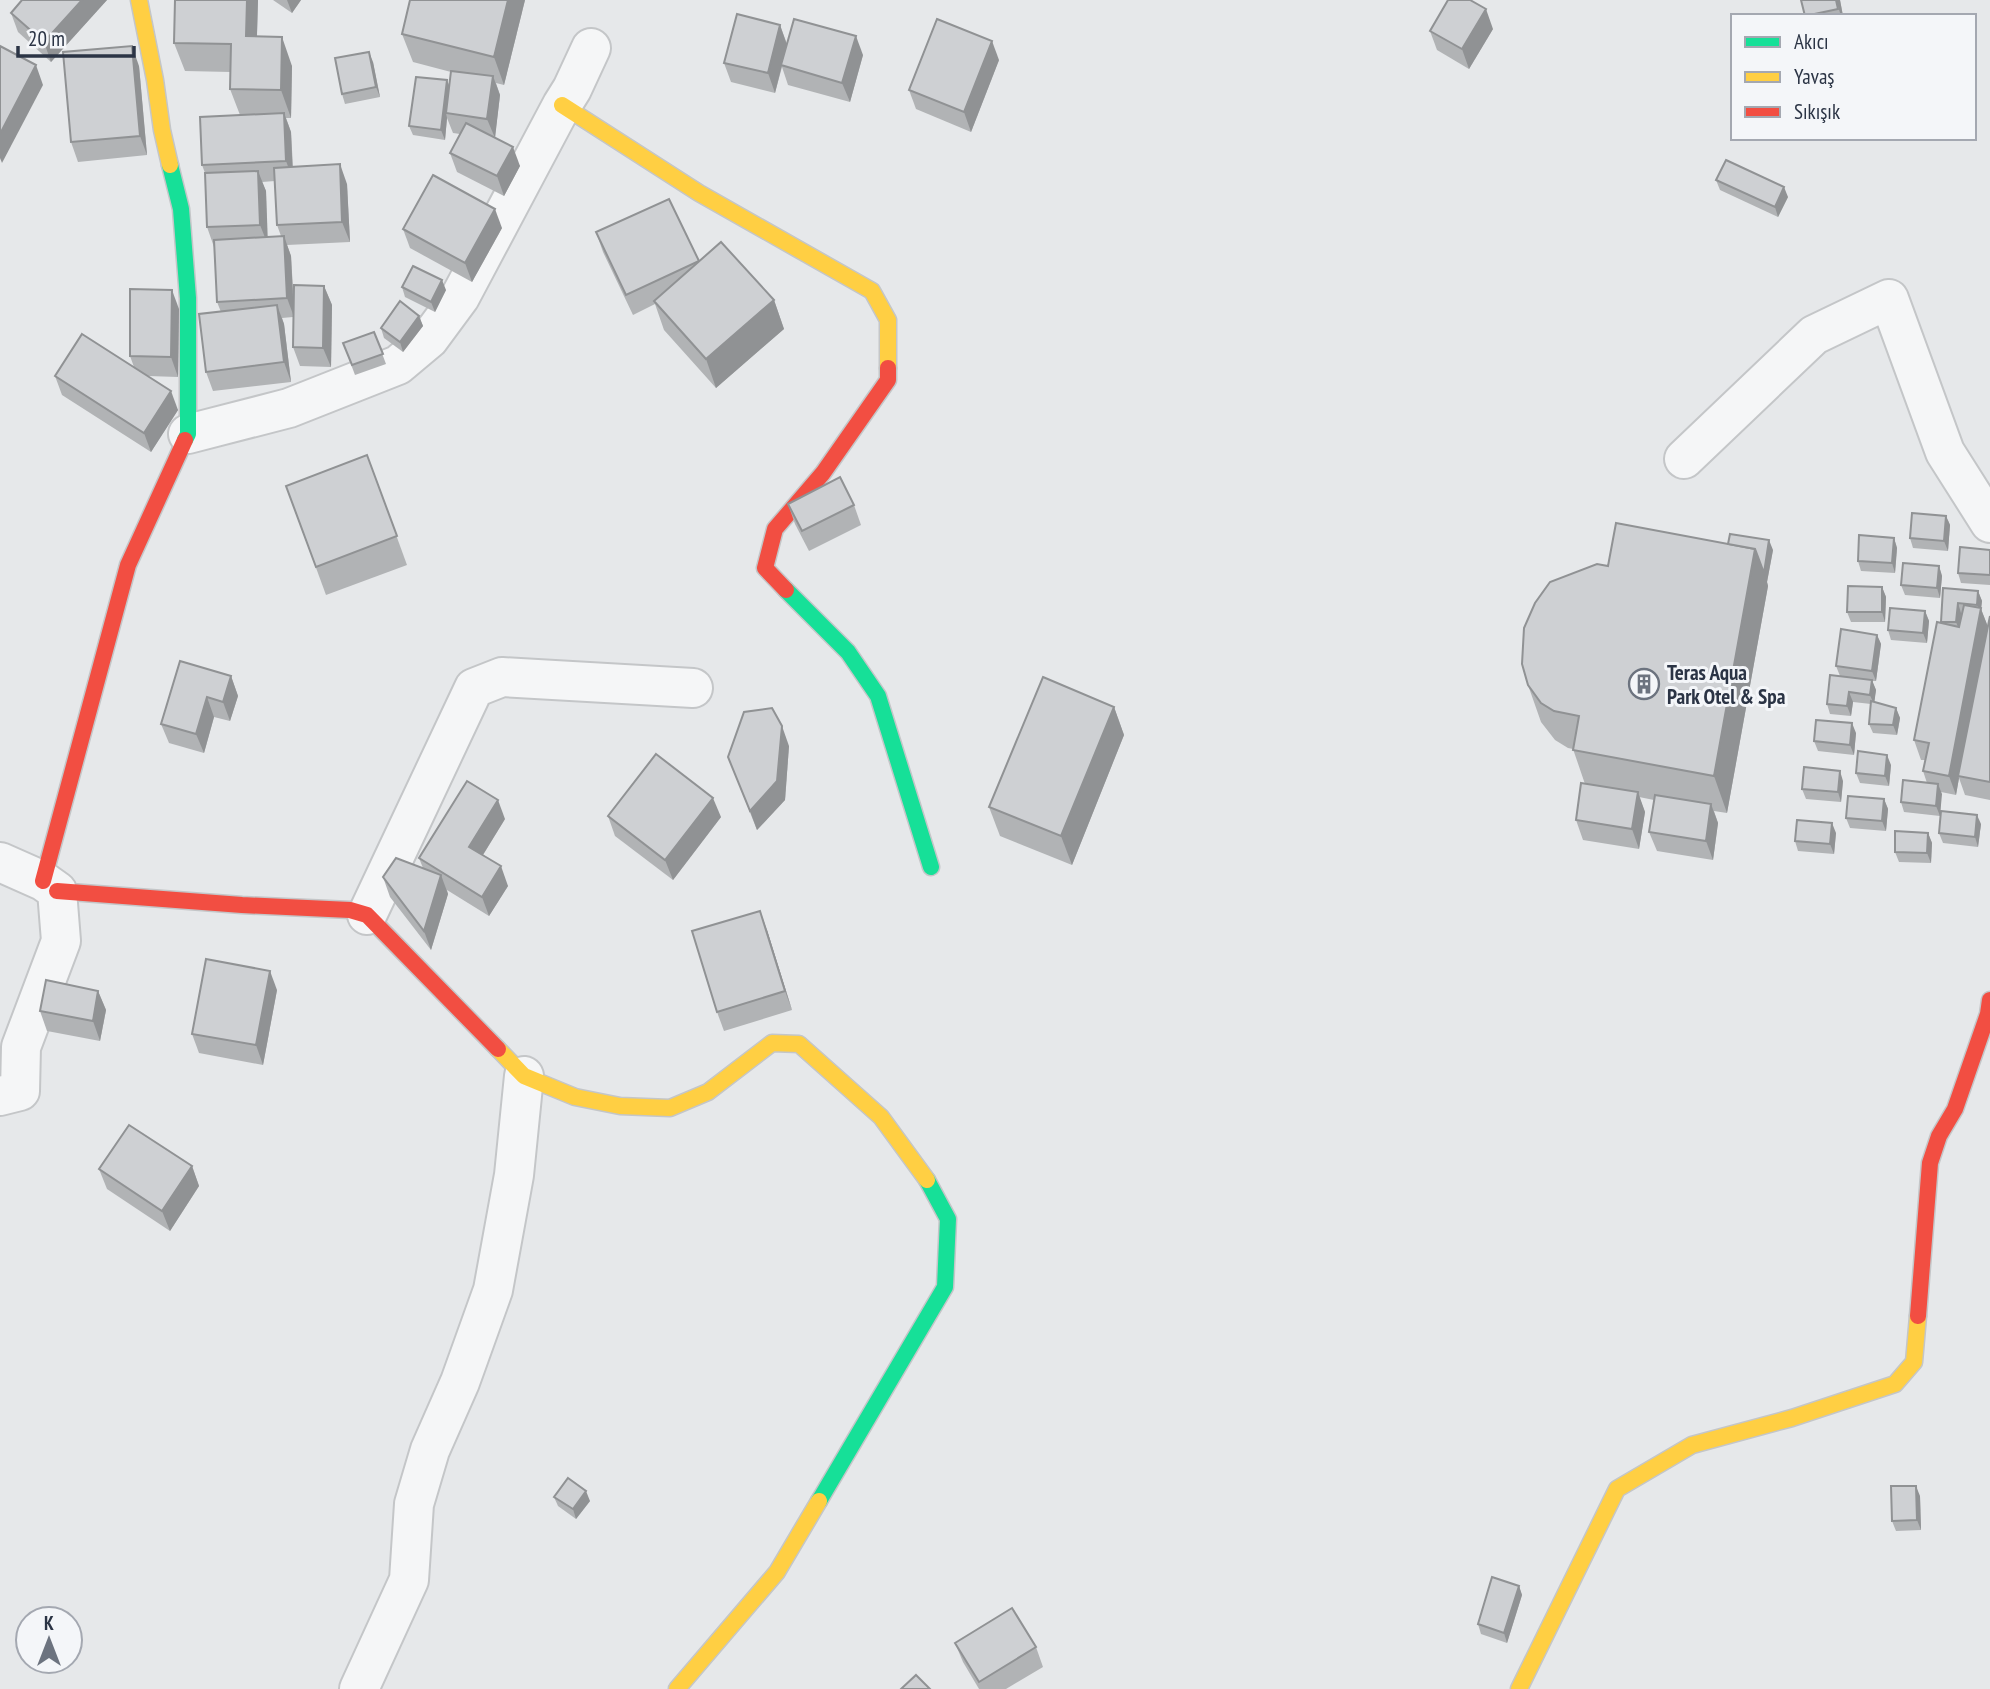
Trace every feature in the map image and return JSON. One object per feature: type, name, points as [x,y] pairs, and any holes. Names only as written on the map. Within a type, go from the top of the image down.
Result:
[{"type":"street","points":[[0,1096],[20,1091],[22,1047],[61,941],[50,886],[128,565],[188,434],[188,298],[181,209],[162,130],[139,0]]},
{"type":"street","points":[[188,434],[289,408],[386,370],[398,365],[429,339],[460,297],[572,89],[591,48]]},
{"type":"street","points":[[562,105],[699,193],[872,291],[888,320],[888,380],[823,473],[775,529],[765,568],[848,652],[878,696],[931,867]]},
{"type":"street","points":[[1684,459],[1814,335],[1889,299],[1945,452],[1990,523]]},
{"type":"street","points":[[367,915],[474,688],[502,677],[693,688]]},
{"type":"street","points":[[0,862],[50,886],[242,905],[350,910],[367,915],[524,1076],[575,1097],[621,1106],[670,1108],[708,1092],[772,1043],[799,1044],[881,1117],[928,1181],[948,1219],[945,1287],[777,1572],[677,1689]]},
{"type":"street","points":[[1519,1689],[1617,1489],[1692,1445],[1792,1418],[1895,1384],[1914,1362],[1930,1164],[1939,1136],[1955,1109],[1988,1014],[1990,1000]]},
{"type":"street","points":[[359,1689],[409,1580],[414,1504],[423,1472],[460,1382],[492,1290],[514,1175],[524,1076]]},
{"type":"building","points":[[22,0],[82,0],[44,42],[11,13]]},
{"type":"building","points":[[175,0],[247,0],[246,36],[282,37],[281,90],[230,89],[231,44],[174,43]]},
{"type":"building","points":[[410,0],[508,0],[494,57],[402,34]]},
{"type":"building","points":[[1448,0],[1470,0],[1486,9],[1462,49],[1430,31]]},
{"type":"building","points":[[1801,0],[1836,0],[1838,9],[1804,14]]},
{"type":"building","points":[[737,14],[780,25],[768,73],[724,63]]},
{"type":"building","points":[[794,19],[856,36],[842,83],[781,65]]},
{"type":"building","points":[[937,19],[992,41],[964,112],[909,90]]},
{"type":"building","points":[[0,46],[36,65],[0,134]]},
{"type":"building","points":[[132,46],[140,136],[71,142],[63,52]]},
{"type":"building","points":[[369,52],[376,87],[342,94],[335,58]]},
{"type":"building","points":[[451,71],[493,76],[487,119],[446,113]]},
{"type":"building","points":[[416,77],[447,80],[441,130],[409,126]]},
{"type":"building","points":[[284,113],[286,161],[202,165],[200,117]]},
{"type":"building","points":[[466,123],[513,147],[497,176],[450,153]]},
{"type":"building","points":[[1726,160],[1784,187],[1775,207],[1716,180]]},
{"type":"building","points":[[340,164],[342,222],[277,225],[274,168]]},
{"type":"building","points":[[258,171],[260,225],[207,227],[205,173]]},
{"type":"building","points":[[433,175],[495,209],[465,263],[403,229]]},
{"type":"building","points":[[669,199],[699,261],[626,295],[596,232]]},
{"type":"building","points":[[284,236],[287,298],[217,302],[214,240]]},
{"type":"building","points":[[721,242],[774,300],[706,359],[654,301]]},
{"type":"building","points":[[413,266],[442,280],[431,302],[402,287]]},
{"type":"building","points":[[294,285],[324,286],[323,348],[293,347]]},
{"type":"building","points":[[130,289],[172,290],[171,357],[130,356]]},
{"type":"building","points":[[400,301],[419,316],[400,342],[381,328]]},
{"type":"building","points":[[277,305],[284,362],[206,372],[199,314]]},
{"type":"building","points":[[374,332],[383,354],[352,365],[343,343]]},
{"type":"building","points":[[82,334],[171,391],[144,433],[55,376]]},
{"type":"building","points":[[367,455],[397,536],[316,567],[286,486]]},
{"type":"building","points":[[840,477],[854,505],[802,531],[788,504]]},
{"type":"building","points":[[1912,513],[1946,516],[1944,541],[1910,538]]},
{"type":"building","name":"Teras Aqua Park Otel & Spa","points":[[1616,523],[1755,549],[1714,776],[1573,750],[1579,716],[1554,711],[1541,703],[1528,685],[1522,664],[1524,628],[1535,603],[1550,582],[1597,564],[1608,566]]},
{"type":"building","points":[[1730,534],[1769,540],[1764,573],[1755,549],[1728,544]]},
{"type":"building","points":[[1859,535],[1894,538],[1892,563],[1858,561]]},
{"type":"building","points":[[1960,547],[1990,550],[1990,575],[1958,573]]},
{"type":"building","points":[[1903,563],[1939,566],[1937,588],[1901,585]]},
{"type":"building","points":[[1848,586],[1882,587],[1882,612],[1847,612]]},
{"type":"building","points":[[1943,588],[1978,591],[1977,605],[1958,603],[1956,622],[1941,622]]},
{"type":"building","points":[[1964,605],[1981,608],[1949,776],[1923,771],[1929,743],[1914,740],[1937,622],[1959,627]]},
{"type":"building","points":[[1890,608],[1925,611],[1923,633],[1888,630]]},
{"type":"building","points":[[1990,616],[1990,782],[1958,776]]},
{"type":"building","points":[[1841,629],[1877,635],[1872,671],[1836,666]]},
{"type":"building","points":[[180,661],[231,676],[223,702],[207,697],[196,734],[161,724]]},
{"type":"building","points":[[1830,675],[1872,680],[1870,695],[1849,692],[1847,706],[1827,704]]},
{"type":"building","points":[[1043,677],[1114,707],[1061,836],[989,807]]},
{"type":"building","points":[[1871,701],[1896,708],[1893,725],[1869,724]]},
{"type":"building","points":[[772,708],[782,726],[777,781],[750,811],[728,757],[744,712]]},
{"type":"building","points":[[1816,720],[1852,723],[1850,745],[1814,741]]},
{"type":"building","points":[[1858,751],[1887,755],[1885,776],[1856,773]]},
{"type":"building","points":[[656,754],[713,798],[665,860],[608,816]]},
{"type":"building","points":[[1804,767],[1840,771],[1838,792],[1802,789]]},
{"type":"building","points":[[1903,780],[1938,784],[1936,806],[1901,802]]},
{"type":"building","points":[[467,781],[498,800],[469,847],[501,866],[482,897],[419,858]]},
{"type":"building","points":[[1581,783],[1638,792],[1632,829],[1576,820]]},
{"type":"building","points":[[1655,795],[1711,804],[1706,841],[1649,832]]},
{"type":"building","points":[[1848,796],[1884,799],[1882,821],[1846,818]]},
{"type":"building","points":[[1941,811],[1977,815],[1975,837],[1939,833]]},
{"type":"building","points":[[1797,820],[1832,823],[1830,844],[1795,841]]},
{"type":"building","points":[[1895,831],[1928,833],[1927,853],[1895,852]]},
{"type":"building","points":[[396,858],[441,875],[424,931],[383,877]]},
{"type":"building","points":[[760,911],[785,991],[717,1012],[692,931]]},
{"type":"building","points":[[206,959],[270,971],[256,1045],[192,1034]]},
{"type":"building","points":[[46,980],[98,991],[93,1021],[40,1011]]},
{"type":"building","points":[[129,1125],[192,1166],[162,1211],[99,1169]]},
{"type":"building","points":[[568,1478],[586,1491],[573,1509],[554,1497]]},
{"type":"building","points":[[1891,1486],[1916,1486],[1917,1520],[1892,1521]]},
{"type":"building","points":[[1492,1577],[1519,1586],[1504,1633],[1478,1624]]},
{"type":"building","points":[[1012,1608],[1036,1647],[979,1682],[955,1643]]},
{"type":"building","points":[[916,1675],[930,1689],[901,1689]]},
{"type":"traffic: fast","points":[[170,165],[181,209],[188,298],[188,434],[185,440]]},
{"type":"traffic: fast","points":[[786,590],[848,652],[878,696],[931,867]]},
{"type":"traffic: fast","points":[[819,1501],[945,1287],[948,1219],[927,1180]]},
{"type":"traffic: slow","points":[[139,0],[170,165]]},
{"type":"traffic: slow","points":[[562,105],[699,193],[872,291],[888,320],[888,368]]},
{"type":"traffic: slow","points":[[498,1049],[524,1076],[575,1097],[620,1106],[670,1108],[708,1092],[772,1043],[799,1044],[881,1117],[927,1180]]},
{"type":"traffic: slow","points":[[1519,1689],[1617,1489],[1692,1445],[1792,1418],[1895,1384],[1914,1362],[1918,1316]]},
{"type":"traffic: slow","points":[[677,1689],[777,1572],[819,1501]]},
{"type":"traffic: jam","points":[[786,590],[765,568],[775,529],[823,473],[888,380],[888,368]]},
{"type":"traffic: jam","points":[[43,881],[128,565],[185,440]]},
{"type":"traffic: jam","points":[[57,891],[350,910],[367,915],[498,1049]]},
{"type":"traffic: jam","points":[[1918,1316],[1930,1163],[1939,1136],[1955,1109],[1988,1014],[1990,1000]]},
{"type":"place","name":"Teras Aqua Park Otel & Spa","points":[[1644,684]]}]
